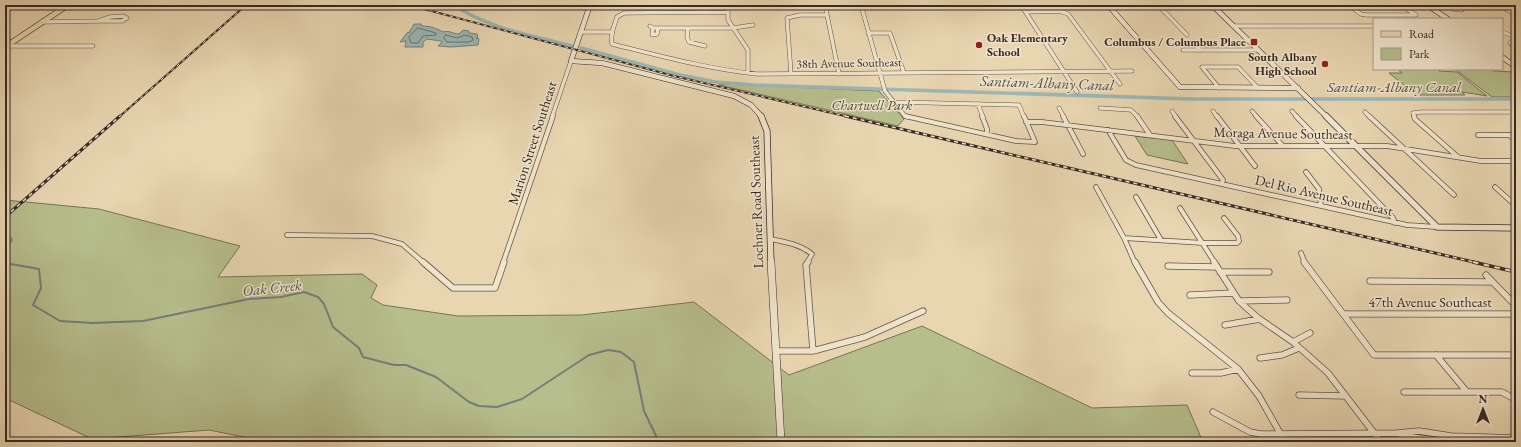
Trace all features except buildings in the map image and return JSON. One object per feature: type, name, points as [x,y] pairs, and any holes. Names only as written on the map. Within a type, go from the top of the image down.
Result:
[{"type":"main road","points":[[6,46],[68,5]]},
{"type":"street","name":"Marion Street Southeast","points":[[287,235],[372,236],[402,244],[453,288],[495,288],[590,5]]},
{"type":"street","points":[[728,5],[728,20],[748,50],[748,73]]},
{"type":"street","points":[[825,5],[839,74]]},
{"type":"street","points":[[861,5],[884,89],[904,116],[1016,141],[1035,142],[1018,105],[894,102]]},
{"type":"street","points":[[1021,5],[1077,92]]},
{"type":"street","points":[[1108,5],[1180,87],[1298,88]]},
{"type":"street","points":[[1158,5],[1187,35]]},
{"type":"street","points":[[1212,5],[1298,88],[1437,228]]},
{"type":"street","points":[[1348,5],[1363,15],[1416,15],[1404,7]]},
{"type":"street","points":[[1427,5],[1446,18]]},
{"type":"street","points":[[1497,5],[1515,15]]},
{"type":"street","points":[[1507,10],[1516,9]]},
{"type":"street","points":[[580,32],[612,32],[617,16],[628,12],[727,12]]},
{"type":"street","points":[[1026,12],[1066,12],[1120,84]]},
{"type":"street","points":[[791,74],[786,20],[790,16],[827,15]]},
{"type":"street","points":[[42,22],[122,21],[127,18],[110,17],[98,21]]},
{"type":"street","points":[[658,28],[657,34],[651,35],[651,27],[733,28],[753,25]]},
{"type":"street","points":[[1233,26],[1373,26]]},
{"type":"street","points":[[688,28],[686,38],[688,41],[692,44],[705,46]]},
{"type":"street","name":"38th Avenue Southeast","points":[[612,32],[612,44],[697,66],[748,73],[839,74],[1132,71]]},
{"type":"street","points":[[1503,32],[1516,37],[1510,43],[1516,48]]},
{"type":"street","points":[[868,33],[890,33],[904,73]]},
{"type":"street","points":[[1193,42],[1200,50]]},
{"type":"street","points":[[6,46],[93,46]]},
{"type":"street","points":[[1183,50],[1259,50]]},
{"type":"street","points":[[1503,58],[1516,67]]},
{"type":"street","name":"Lochner Road Southeast","points":[[571,61],[602,63],[741,98],[762,116],[767,127],[770,239],[781,442]]},
{"type":"street","points":[[1219,88],[1202,67],[1238,67],[1258,88]]},
{"type":"street","points":[[978,104],[987,129],[987,134]]},
{"type":"street","points":[[1059,108],[1083,154]]},
{"type":"street","points":[[1100,108],[1131,110],[1135,113],[1150,135]]},
{"type":"street","points":[[1172,111],[1223,180],[1222,184]]},
{"type":"street","points":[[1213,111],[1255,166]]},
{"type":"street","points":[[1252,111],[1283,146]]},
{"type":"street","points":[[1292,111],[1393,218],[1395,223]]},
{"type":"street","points":[[1365,112],[1454,196]]},
{"type":"street","points":[[1459,158],[1415,119],[1413,113],[1516,112]]},
{"type":"street","name":"Moraga Avenue Southeast","points":[[1026,122],[1067,125],[1240,146],[1387,146],[1481,161],[1516,161]]},
{"type":"street","name":"Del Rio Avenue Southeast","points":[[1108,130],[1123,156],[1130,162],[1144,167],[1418,227],[1516,228]]},
{"type":"street","points":[[1478,135],[1516,135]]},
{"type":"street","points":[[1509,135],[1516,140]]},
{"type":"street","points":[[1510,161],[1516,166]]},
{"type":"street","points":[[1306,172],[1319,189],[1321,206]]},
{"type":"street","points":[[1495,187],[1516,206]]},
{"type":"street","points":[[1096,188],[1124,238],[1130,254],[1158,302],[1168,313],[1238,369],[1262,401],[1285,442]]},
{"type":"street","points":[[1136,197],[1161,240]]},
{"type":"street","points":[[1180,208],[1239,301],[1260,319],[1293,342],[1328,374],[1382,442]]},
{"type":"street","points":[[1124,238],[1203,243],[1237,243],[1239,241],[1238,236],[1224,218]]},
{"type":"street","points":[[770,239],[793,243],[804,247],[812,254],[806,265],[813,351]]},
{"type":"street","points":[[1301,253],[1303,261],[1374,355],[1516,355]]},
{"type":"street","points":[[1168,266],[1217,267]]},
{"type":"street","points":[[1220,272],[1269,272]]},
{"type":"street","points":[[1486,275],[1516,306]]},
{"type":"street","points":[[1370,281],[1492,282]]},
{"type":"street","points":[[1190,295],[1233,293]]},
{"type":"street","points":[[1239,301],[1287,300]]},
{"type":"street","points":[[776,351],[813,351],[831,347],[880,331],[911,315],[923,311]]},
{"type":"street","name":"47th Avenue Southeast","points":[[1344,314],[1516,314]]},
{"type":"street","points":[[1224,325],[1260,319]]},
{"type":"street","points":[[1293,342],[1310,333]]},
{"type":"street","points":[[1260,358],[1282,355],[1299,348]]},
{"type":"street","points":[[1436,355],[1467,392]]},
{"type":"street","points":[[1192,374],[1221,373],[1238,369]]},
{"type":"street","points":[[1404,392],[1502,392],[1511,397]]},
{"type":"street","points":[[1299,394],[1346,396]]},
{"type":"street","points":[[1214,412],[1250,432],[1261,434],[1397,434],[1408,437],[1453,440],[1516,438]]},
{"type":"green space","points":[[1398,70],[1439,70],[1457,72],[1487,96],[1462,92],[1465,95],[1415,94],[1389,73],[1402,73]]},
{"type":"green space","points":[[1456,70],[1492,70],[1515,72],[1516,97],[1492,97]]},
{"type":"green space","name":"Chartwell Park","points":[[726,84],[879,91],[904,119],[898,126],[719,85]]},
{"type":"green space","points":[[1135,136],[1172,140],[1188,164],[1147,155]]},
{"type":"green space","points":[[5,200],[99,209],[240,246],[218,277],[362,274],[377,285],[371,298],[383,305],[458,316],[582,315],[694,302],[789,375],[922,326],[1092,408],[1187,405],[1203,442],[269,442],[209,430],[92,439],[5,398]]},
{"type":"water","points":[[415,24],[421,24],[422,26],[428,26],[443,32],[448,31],[457,34],[463,30],[469,31],[469,33],[477,34],[478,37],[476,38],[479,39],[478,45],[451,47],[438,46],[442,42],[441,41],[427,39],[423,42],[423,47],[405,47],[406,41],[400,42],[407,33],[410,32]]},
{"type":"waterway","name":"Santiam-Albany Canal","points":[[454,5],[467,13],[496,26],[572,46]]},
{"type":"waterway","name":"Santiam-Albany Canal","points":[[581,48],[680,75],[715,82],[754,85],[1192,99],[1516,99]]},
{"type":"waterway","name":"Oak Creek","points":[[5,229],[12,240],[5,249]]},
{"type":"waterway","name":"Oak Creek","points":[[5,263],[39,269],[41,288],[33,305],[60,321],[92,323],[143,321],[249,299],[281,297],[304,292],[318,297],[324,304],[333,327],[359,348],[363,357],[394,365],[406,365],[436,377],[469,402],[479,406],[497,407],[522,399],[589,355],[608,350],[621,352],[634,362],[644,411],[659,442]]},
{"type":"railway","points":[[119,117],[246,5]]},
{"type":"railway","points":[[409,5],[674,76],[849,117]]},
{"type":"railway","points":[[5,217],[120,116]]},
{"type":"railway","points":[[845,116],[1478,263]]},
{"type":"railway","points":[[1473,262],[1516,272]]},
{"type":"place","name":"Columbus / Columbus Place","points":[[1254,42]]},
{"type":"place","name":"Oak Elementary School","points":[[979,45]]},
{"type":"place","name":"South Albany High School","points":[[1325,64]]}]
